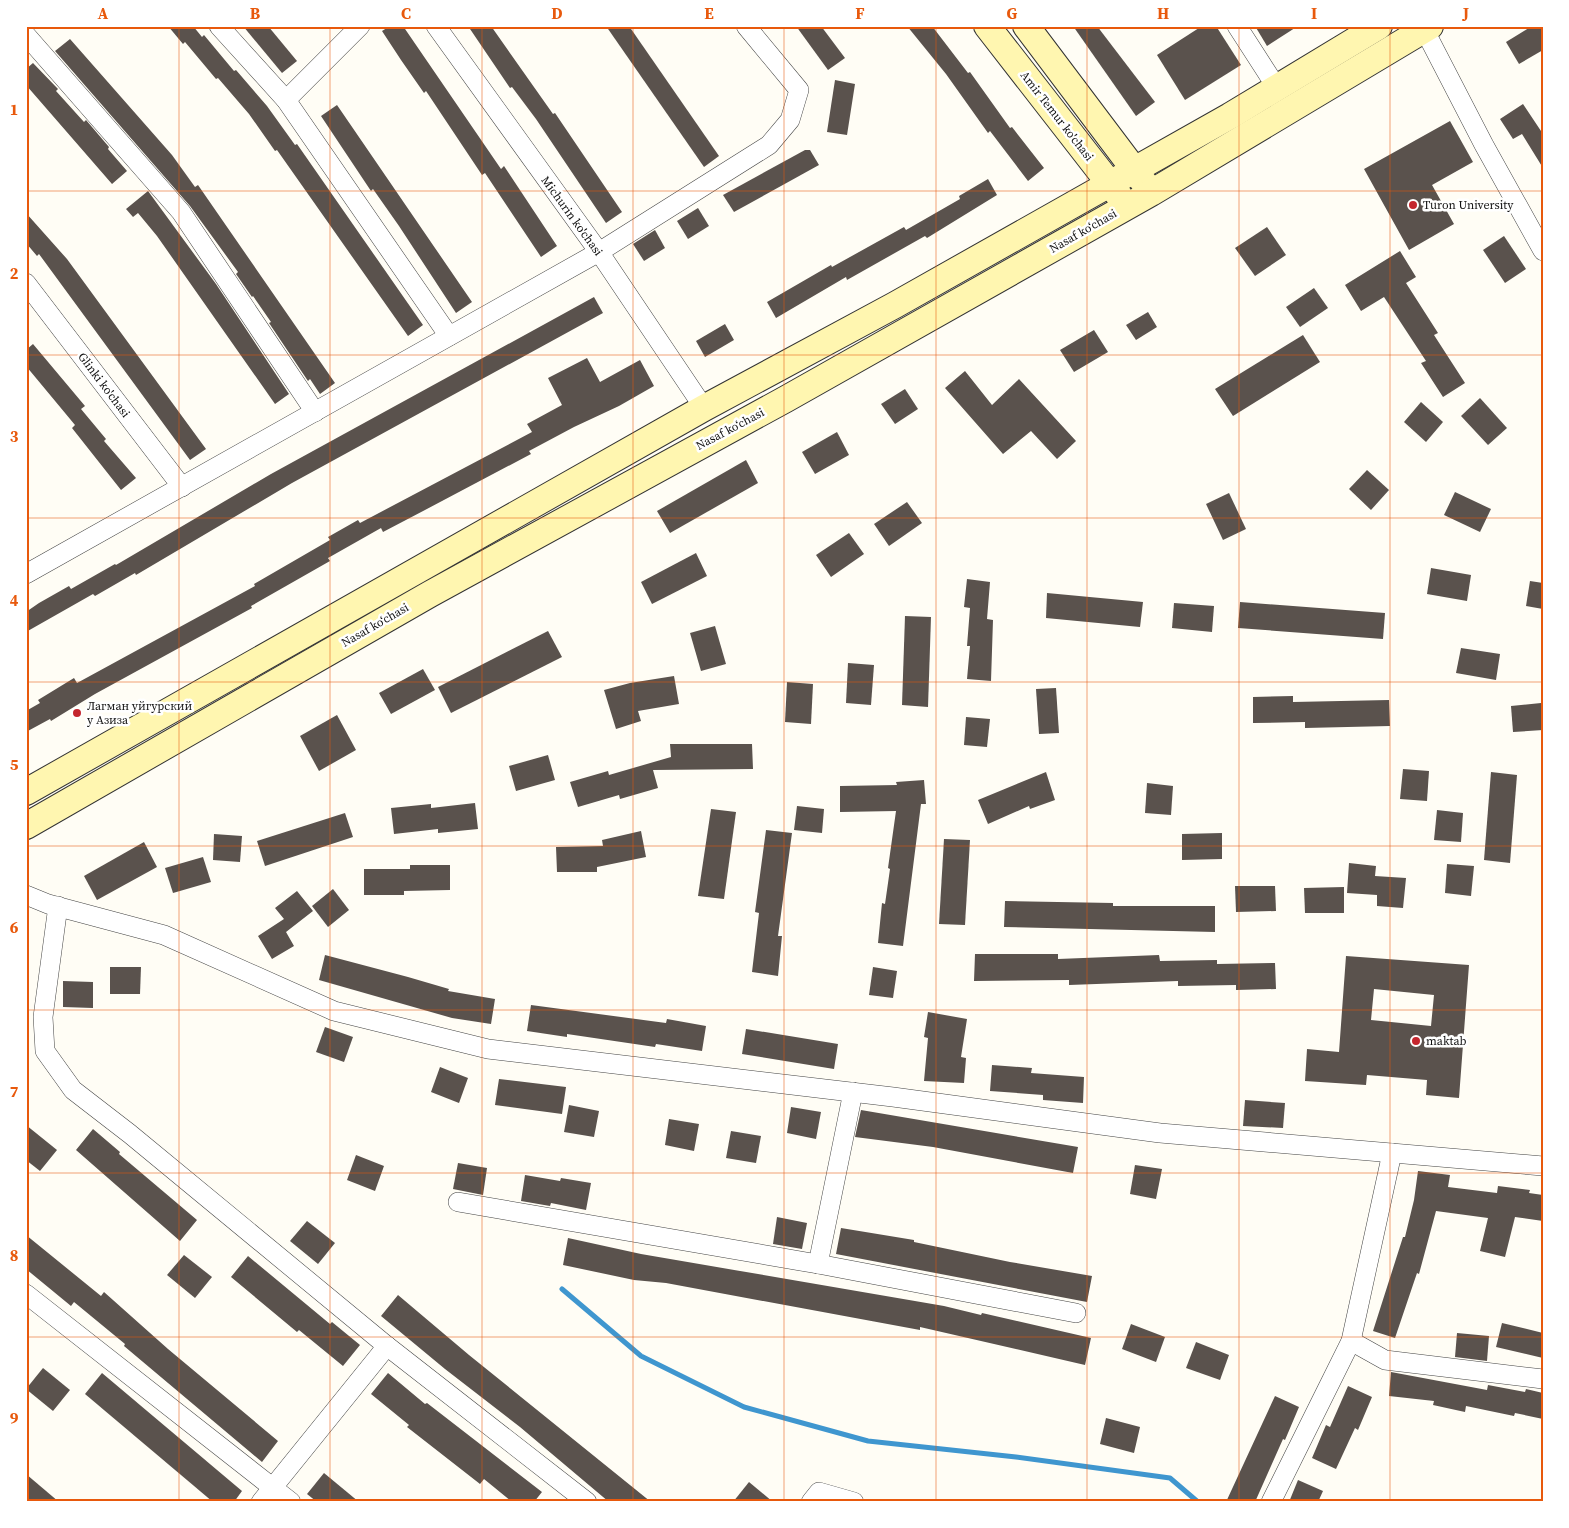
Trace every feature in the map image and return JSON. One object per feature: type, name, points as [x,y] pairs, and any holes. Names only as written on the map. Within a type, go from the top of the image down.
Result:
[{"type":"main road","name":"Amir Temur ko'chasi","points":[[987,26],[1110,183],[1126,207]]},
{"type":"main road","points":[[1026,26],[1135,169],[1151,193]]},
{"type":"main road","points":[[26,792],[704,408],[895,305],[1277,88],[1379,26]]},
{"type":"main road","name":"Nasaf ko‘chasi","points":[[26,826],[430,594],[786,399],[1151,193],[1427,28]]},
{"type":"street","points":[[219,26],[286,100],[449,336]]},
{"type":"street","points":[[286,100],[360,26]]},
{"type":"street","name":"Michurin ko'chasi","points":[[436,26],[598,252],[704,408]]},
{"type":"street","points":[[26,574],[598,252],[769,145],[790,120],[799,90],[746,26]]},
{"type":"street","points":[[1237,26],[1277,88]]},
{"type":"street","points":[[1427,28],[1484,145],[1543,251]]},
{"type":"street","points":[[26,35],[180,212],[315,412]]},
{"type":"street","name":"Glinki ko'chasi","points":[[26,282],[182,487]]},
{"type":"street","points":[[26,895],[58,906],[164,935],[334,1011],[488,1050],[853,1092],[1160,1134],[1543,1166]]},
{"type":"street","points":[[58,906],[43,1017],[45,1051],[73,1090],[130,1134],[387,1346],[587,1502]]},
{"type":"street","points":[[818,1264],[853,1092]]},
{"type":"street","points":[[1271,1502],[1351,1341],[1392,1153]]},
{"type":"street","points":[[458,1202],[818,1264],[1076,1314]]},
{"type":"street","points":[[26,1294],[267,1495],[291,1502]]},
{"type":"street","points":[[1351,1341],[1385,1360],[1543,1378]]},
{"type":"street","points":[[267,1495],[387,1346]]},
{"type":"street","points":[[812,1502],[819,1492],[854,1502]]},
{"type":"building","points":[[168,26],[193,26],[202,37],[204,35],[267,106],[295,145],[297,144],[423,325],[408,336],[277,150],[275,151],[249,114],[218,78],[216,79],[185,42],[183,44]]},
{"type":"building","points":[[243,26],[268,26],[297,61],[282,73]]},
{"type":"building","points":[[390,26],[403,26],[501,169],[504,166],[557,246],[541,257],[485,173],[482,175],[426,91],[424,93],[382,31]]},
{"type":"building","points":[[468,26],[491,26],[553,114],[555,113],[622,212],[606,223],[536,119],[512,87],[510,88]]},
{"type":"building","points":[[606,26],[629,26],[719,156],[704,167]]},
{"type":"building","points":[[796,26],[821,26],[845,58],[828,70]]},
{"type":"building","points":[[907,26],[932,26],[968,73],[970,72],[1010,128],[1012,127],[1044,168],[1028,181],[990,131],[988,133],[946,74]]},
{"type":"building","points":[[1073,26],[1097,26],[1155,102],[1136,116]]},
{"type":"building","points":[[1202,26],[1216,26],[1241,65],[1185,100],[1157,55]]},
{"type":"building","points":[[1255,26],[1298,26],[1267,46]]},
{"type":"building","points":[[1532,26],[1543,26],[1543,50],[1519,64],[1506,42]]},
{"type":"building","points":[[70,39],[172,155],[195,187],[198,185],[335,383],[320,394],[310,379],[308,381],[269,323],[271,322],[236,274],[238,272],[190,206],[55,51]]},
{"type":"building","points":[[33,63],[58,89],[56,91],[84,122],[86,120],[127,171],[112,184],[26,85],[26,69]]},
{"type":"building","points":[[835,80],[855,84],[847,135],[827,132]]},
{"type":"building","points":[[1523,104],[1543,134],[1543,168],[1522,134],[1513,139],[1500,119]]},
{"type":"building","points":[[337,105],[472,302],[456,313],[399,226],[373,189],[371,191],[321,116]]},
{"type":"building","name":"Turon University","points":[[1450,121],[1473,162],[1432,185],[1454,224],[1409,250],[1364,169]]},
{"type":"building","points":[[805,150],[810,150],[819,165],[734,212],[723,195]]},
{"type":"building","points":[[988,179],[997,195],[927,238],[925,236],[847,280],[846,277],[776,318],[767,302],[831,265],[832,267],[904,227],[906,230],[960,199],[959,196]]},
{"type":"building","points":[[148,191],[216,284],[289,394],[275,404],[157,236],[138,213],[133,217],[126,209]]},
{"type":"building","points":[[698,208],[709,226],[688,239],[677,221]]},
{"type":"building","points":[[26,213],[67,259],[206,449],[190,460],[39,254],[37,256],[26,243]]},
{"type":"building","points":[[1267,227],[1286,255],[1255,276],[1235,248]]},
{"type":"building","points":[[655,230],[665,248],[644,261],[633,244]]},
{"type":"building","points":[[1504,236],[1526,269],[1505,283],[1483,250]]},
{"type":"building","points":[[1400,251],[1416,277],[1406,283],[1438,333],[1434,335],[1465,383],[1443,397],[1421,363],[1426,361],[1384,297],[1361,311],[1345,285]]},
{"type":"building","points":[[1314,288],[1328,308],[1300,327],[1286,307]]},
{"type":"building","points":[[594,297],[603,313],[292,483],[136,575],[135,573],[95,596],[93,594],[26,632],[26,612],[39,603],[69,586],[71,589],[116,565],[271,474]]},
{"type":"building","points":[[1148,312],[1157,327],[1136,340],[1126,325]]},
{"type":"building","points":[[725,324],[734,340],[705,357],[696,341]]},
{"type":"building","points":[[1094,330],[1108,352],[1074,372],[1060,350]]},
{"type":"building","points":[[1303,335],[1320,362],[1233,416],[1215,389]]},
{"type":"building","points":[[33,344],[85,406],[81,409],[106,439],[104,441],[136,478],[121,490],[72,428],[75,425],[26,366],[26,350]]},
{"type":"building","points":[[587,358],[600,382],[640,360],[654,386],[619,406],[529,451],[531,454],[383,532],[381,528],[328,558],[330,561],[251,606],[252,608],[95,694],[51,721],[50,719],[26,732],[26,711],[40,703],[38,700],[74,678],[77,683],[255,586],[254,584],[330,540],[328,537],[358,520],[360,523],[532,432],[527,424],[562,405],[548,378]]},
{"type":"building","points":[[965,371],[992,405],[1019,379],[1076,441],[1057,459],[1031,431],[1003,454],[945,388]]},
{"type":"building","points":[[905,389],[918,409],[895,424],[881,404]]},
{"type":"building","points":[[1480,398],[1507,428],[1488,445],[1461,416]]},
{"type":"building","points":[[1421,402],[1443,422],[1426,442],[1404,422]]},
{"type":"building","points":[[837,432],[849,455],[815,474],[802,452]]},
{"type":"building","points":[[746,460],[758,483],[670,533],[657,511]]},
{"type":"building","points":[[1367,470],[1389,490],[1371,510],[1349,489]]},
{"type":"building","points":[[1455,492],[1491,509],[1480,532],[1444,515]]},
{"type":"building","points":[[1229,493],[1246,529],[1223,540],[1206,504]]},
{"type":"building","points":[[907,502],[922,523],[889,546],[874,524]]},
{"type":"building","points":[[849,533],[864,554],[831,577],[816,555]]},
{"type":"building","points":[[696,553],[707,576],[652,604],[641,582]]},
{"type":"building","points":[[1431,568],[1471,575],[1467,601],[1427,594]]},
{"type":"building","points":[[967,579],[990,582],[987,619],[993,620],[991,681],[967,679],[970,646],[967,646],[970,608],[964,607]]},
{"type":"building","points":[[1530,581],[1543,583],[1543,609],[1526,606]]},
{"type":"building","points":[[1047,593],[1143,602],[1140,627],[1046,618]]},
{"type":"building","points":[[1240,602],[1385,613],[1383,639],[1238,628]]},
{"type":"building","points":[[1174,603],[1214,606],[1212,632],[1172,628]]},
{"type":"building","points":[[905,616],[931,617],[928,707],[902,705]]},
{"type":"building","points":[[715,626],[726,664],[701,671],[690,633]]},
{"type":"building","points":[[548,631],[562,657],[451,713],[438,687]]},
{"type":"building","points":[[1461,648],[1500,654],[1496,680],[1456,673]]},
{"type":"building","points":[[848,663],[874,665],[871,705],[846,703]]},
{"type":"building","points":[[423,669],[435,690],[391,714],[379,693]]},
{"type":"building","points":[[674,676],[679,704],[638,711],[641,721],[616,729],[604,690],[630,683]]},
{"type":"building","points":[[787,682],[813,684],[811,724],[785,722]]},
{"type":"building","points":[[1056,688],[1059,733],[1039,734],[1036,689]]},
{"type":"building","points":[[1293,696],[1293,702],[1389,700],[1390,726],[1305,728],[1305,722],[1253,723],[1253,697]]},
{"type":"building","points":[[1541,703],[1543,730],[1513,732],[1511,706]]},
{"type":"building","points":[[337,715],[356,750],[319,771],[300,736]]},
{"type":"building","points":[[966,717],[990,719],[987,747],[964,745]]},
{"type":"building","points":[[670,744],[752,744],[753,769],[653,770],[658,788],[620,799],[619,795],[578,807],[570,782],[608,771],[609,775],[671,757]]},
{"type":"building","points":[[548,755],[555,780],[516,791],[509,766]]},
{"type":"building","points":[[1403,769],[1429,771],[1427,801],[1400,799]]},
{"type":"building","points":[[1046,772],[1055,800],[1030,809],[1029,806],[988,824],[978,800]]},
{"type":"building","points":[[1491,772],[1517,775],[1510,863],[1484,860]]},
{"type":"building","points":[[924,780],[926,804],[921,804],[903,946],[878,943],[882,903],[885,904],[890,869],[888,868],[896,811],[840,812],[840,786],[897,785],[896,782]]},
{"type":"building","points":[[1147,783],[1173,786],[1171,815],[1145,813]]},
{"type":"building","points":[[475,803],[478,829],[438,833],[438,829],[394,834],[391,808],[431,804],[431,808]]},
{"type":"building","points":[[797,806],[824,809],[822,833],[794,830]]},
{"type":"building","points":[[711,809],[736,812],[724,899],[698,896]]},
{"type":"building","points":[[1437,810],[1463,813],[1461,842],[1434,840]]},
{"type":"building","points":[[345,813],[353,837],[265,866],[257,841]]},
{"type":"building","points":[[766,830],[792,833],[778,936],[782,936],[778,976],[752,972],[759,913],[755,912]]},
{"type":"building","points":[[641,831],[646,857],[597,867],[597,872],[557,872],[556,847],[603,846],[602,840]]},
{"type":"building","points":[[1222,833],[1222,859],[1182,860],[1182,834]]},
{"type":"building","points":[[214,834],[242,836],[240,862],[213,860]]},
{"type":"building","points":[[944,839],[970,840],[965,925],[939,924]]},
{"type":"building","points":[[144,842],[157,867],[97,900],[84,876]]},
{"type":"building","points":[[203,857],[211,882],[173,893],[165,868]]},
{"type":"building","points":[[1349,863],[1376,866],[1375,876],[1406,878],[1403,908],[1377,906],[1377,895],[1347,893]]},
{"type":"building","points":[[1447,864],[1474,866],[1471,896],[1445,893]]},
{"type":"building","points":[[410,865],[450,865],[450,890],[404,891],[404,895],[364,895],[364,869],[410,869]]},
{"type":"building","points":[[1235,886],[1275,886],[1276,911],[1236,912]]},
{"type":"building","points":[[1344,887],[1344,913],[1305,913],[1304,888]]},
{"type":"building","points":[[333,889],[349,910],[328,927],[312,906]]},
{"type":"building","points":[[297,891],[313,911],[286,932],[294,946],[272,959],[258,936],[284,919],[275,908]]},
{"type":"building","points":[[1005,901],[1113,903],[1113,906],[1215,906],[1215,932],[1004,927]]},
{"type":"building","points":[[975,954],[1058,954],[1058,959],[1159,955],[1160,961],[1217,960],[1217,964],[1275,963],[1276,989],[1236,990],[1236,985],[1178,986],[1178,981],[1069,985],[1069,980],[974,981]]},
{"type":"building","points":[[325,955],[449,989],[448,991],[495,999],[491,1024],[452,1018],[319,980]]},
{"type":"building","points":[[1346,956],[1469,965],[1459,1098],[1426,1095],[1427,1080],[1367,1075],[1366,1085],[1305,1081],[1307,1049],[1339,1052]],"holes":[[[1374,989],[1434,995],[1431,1026],[1371,1020]]]},
{"type":"building","points":[[110,967],[141,967],[140,994],[110,994]]},
{"type":"building","points":[[873,967],[897,971],[893,998],[869,995]]},
{"type":"building","points":[[63,981],[93,982],[93,1008],[63,1007]]},
{"type":"building","points":[[531,1005],[666,1023],[667,1019],[706,1026],[702,1051],[656,1044],[655,1047],[567,1034],[567,1037],[527,1031]]},
{"type":"building","points":[[928,1012],[967,1019],[961,1057],[966,1058],[964,1083],[924,1081],[928,1038],[924,1037]]},
{"type":"building","points":[[325,1027],[353,1037],[344,1062],[316,1052]]},
{"type":"building","points":[[746,1029],[838,1044],[834,1069],[742,1054]]},
{"type":"building","points":[[992,1065],[1032,1068],[1031,1073],[1084,1077],[1083,1103],[1043,1100],[1043,1095],[990,1091]]},
{"type":"building","points":[[440,1067],[468,1078],[459,1103],[431,1092]]},
{"type":"building","points":[[499,1079],[566,1087],[562,1114],[495,1105]]},
{"type":"building","points":[[1245,1100],[1285,1103],[1283,1128],[1243,1126]]},
{"type":"building","points":[[569,1105],[599,1111],[594,1137],[564,1132]]},
{"type":"building","points":[[791,1107],[821,1112],[816,1139],[787,1133]]},
{"type":"building","points":[[861,1110],[1078,1147],[1073,1173],[933,1147],[855,1137]]},
{"type":"building","points":[[669,1119],[699,1124],[694,1151],[665,1145]]},
{"type":"building","points":[[26,1125],[57,1150],[40,1171],[26,1160]]},
{"type":"building","points":[[93,1129],[120,1152],[119,1154],[197,1220],[180,1241],[76,1150]]},
{"type":"building","points":[[731,1131],[761,1136],[756,1163],[726,1158]]},
{"type":"building","points":[[356,1155],[384,1166],[375,1191],[347,1180]]},
{"type":"building","points":[[458,1163],[487,1168],[483,1195],[453,1189]]},
{"type":"building","points":[[1135,1165],[1162,1169],[1156,1199],[1130,1194]]},
{"type":"building","points":[[1418,1171],[1450,1175],[1448,1187],[1497,1193],[1498,1186],[1530,1190],[1529,1193],[1543,1195],[1543,1221],[1515,1217],[1505,1257],[1480,1251],[1488,1218],[1436,1211],[1419,1274],[1417,1273],[1395,1338],[1373,1331],[1403,1237],[1405,1237],[1414,1200]]},
{"type":"building","points":[[525,1175],[560,1181],[561,1178],[591,1183],[586,1210],[551,1203],[550,1206],[521,1201]]},
{"type":"building","points":[[777,1217],[807,1223],[802,1249],[773,1244]]},
{"type":"building","points":[[307,1221],[335,1243],[318,1264],[290,1241]]},
{"type":"building","points":[[841,1228],[914,1240],[914,1242],[1010,1262],[1092,1276],[1087,1302],[836,1254]]},
{"type":"building","points":[[26,1235],[101,1296],[104,1292],[168,1349],[278,1441],[262,1462],[74,1302],[71,1306],[26,1269]]},
{"type":"building","points":[[568,1238],[641,1254],[944,1306],[981,1315],[982,1313],[1091,1338],[1085,1365],[920,1327],[920,1330],[666,1283],[634,1280],[563,1265]]},
{"type":"building","points":[[184,1255],[212,1277],[195,1298],[167,1275]]},
{"type":"building","points":[[248,1256],[330,1324],[332,1322],[360,1345],[343,1366],[299,1330],[297,1332],[231,1277]]},
{"type":"building","points":[[398,1295],[651,1502],[609,1502],[520,1427],[445,1369],[381,1316]]},
{"type":"building","points":[[1502,1323],[1543,1333],[1543,1358],[1496,1347]]},
{"type":"building","points":[[1131,1324],[1165,1337],[1156,1362],[1122,1349]]},
{"type":"building","points":[[1457,1333],[1489,1336],[1487,1361],[1455,1357]]},
{"type":"building","points":[[1196,1342],[1229,1355],[1220,1380],[1186,1368]]},
{"type":"building","points":[[43,1368],[70,1390],[53,1411],[26,1389]]},
{"type":"building","points":[[1391,1372],[1487,1390],[1488,1385],[1525,1392],[1526,1389],[1543,1393],[1543,1419],[1515,1413],[1514,1416],[1466,1406],[1465,1412],[1433,1405],[1434,1401],[1389,1396]]},
{"type":"building","points":[[102,1373],[242,1491],[234,1502],[213,1502],[85,1394]]},
{"type":"building","points":[[388,1373],[425,1404],[427,1403],[542,1492],[534,1502],[512,1502],[484,1479],[480,1484],[407,1427],[409,1425],[371,1394]]},
{"type":"building","points":[[1348,1386],[1372,1397],[1358,1430],[1355,1428],[1336,1469],[1312,1458],[1326,1425],[1330,1427]]},
{"type":"building","points":[[1275,1396],[1299,1407],[1285,1440],[1283,1439],[1255,1502],[1226,1502]]},
{"type":"building","points":[[1106,1418],[1140,1427],[1134,1453],[1100,1444]]},
{"type":"building","points":[[324,1473],[359,1502],[317,1502],[307,1494]]},
{"type":"building","points":[[26,1474],[59,1502],[26,1502]]},
{"type":"building","points":[[1298,1480],[1323,1491],[1318,1502],[1289,1502]]},
{"type":"building","points":[[749,1482],[773,1502],[733,1502]]},
{"type":"waterway","points":[[562,1289],[641,1356],[744,1407],[868,1441],[1016,1457],[1170,1478],[1198,1502]]},
{"type":"place","name":"Turon University","points":[[1413,205]]},
{"type":"place","name":"Лагман уйгурский у Азиза","points":[[77,713]]},
{"type":"place","name":"maktab","points":[[1416,1041]]}]
